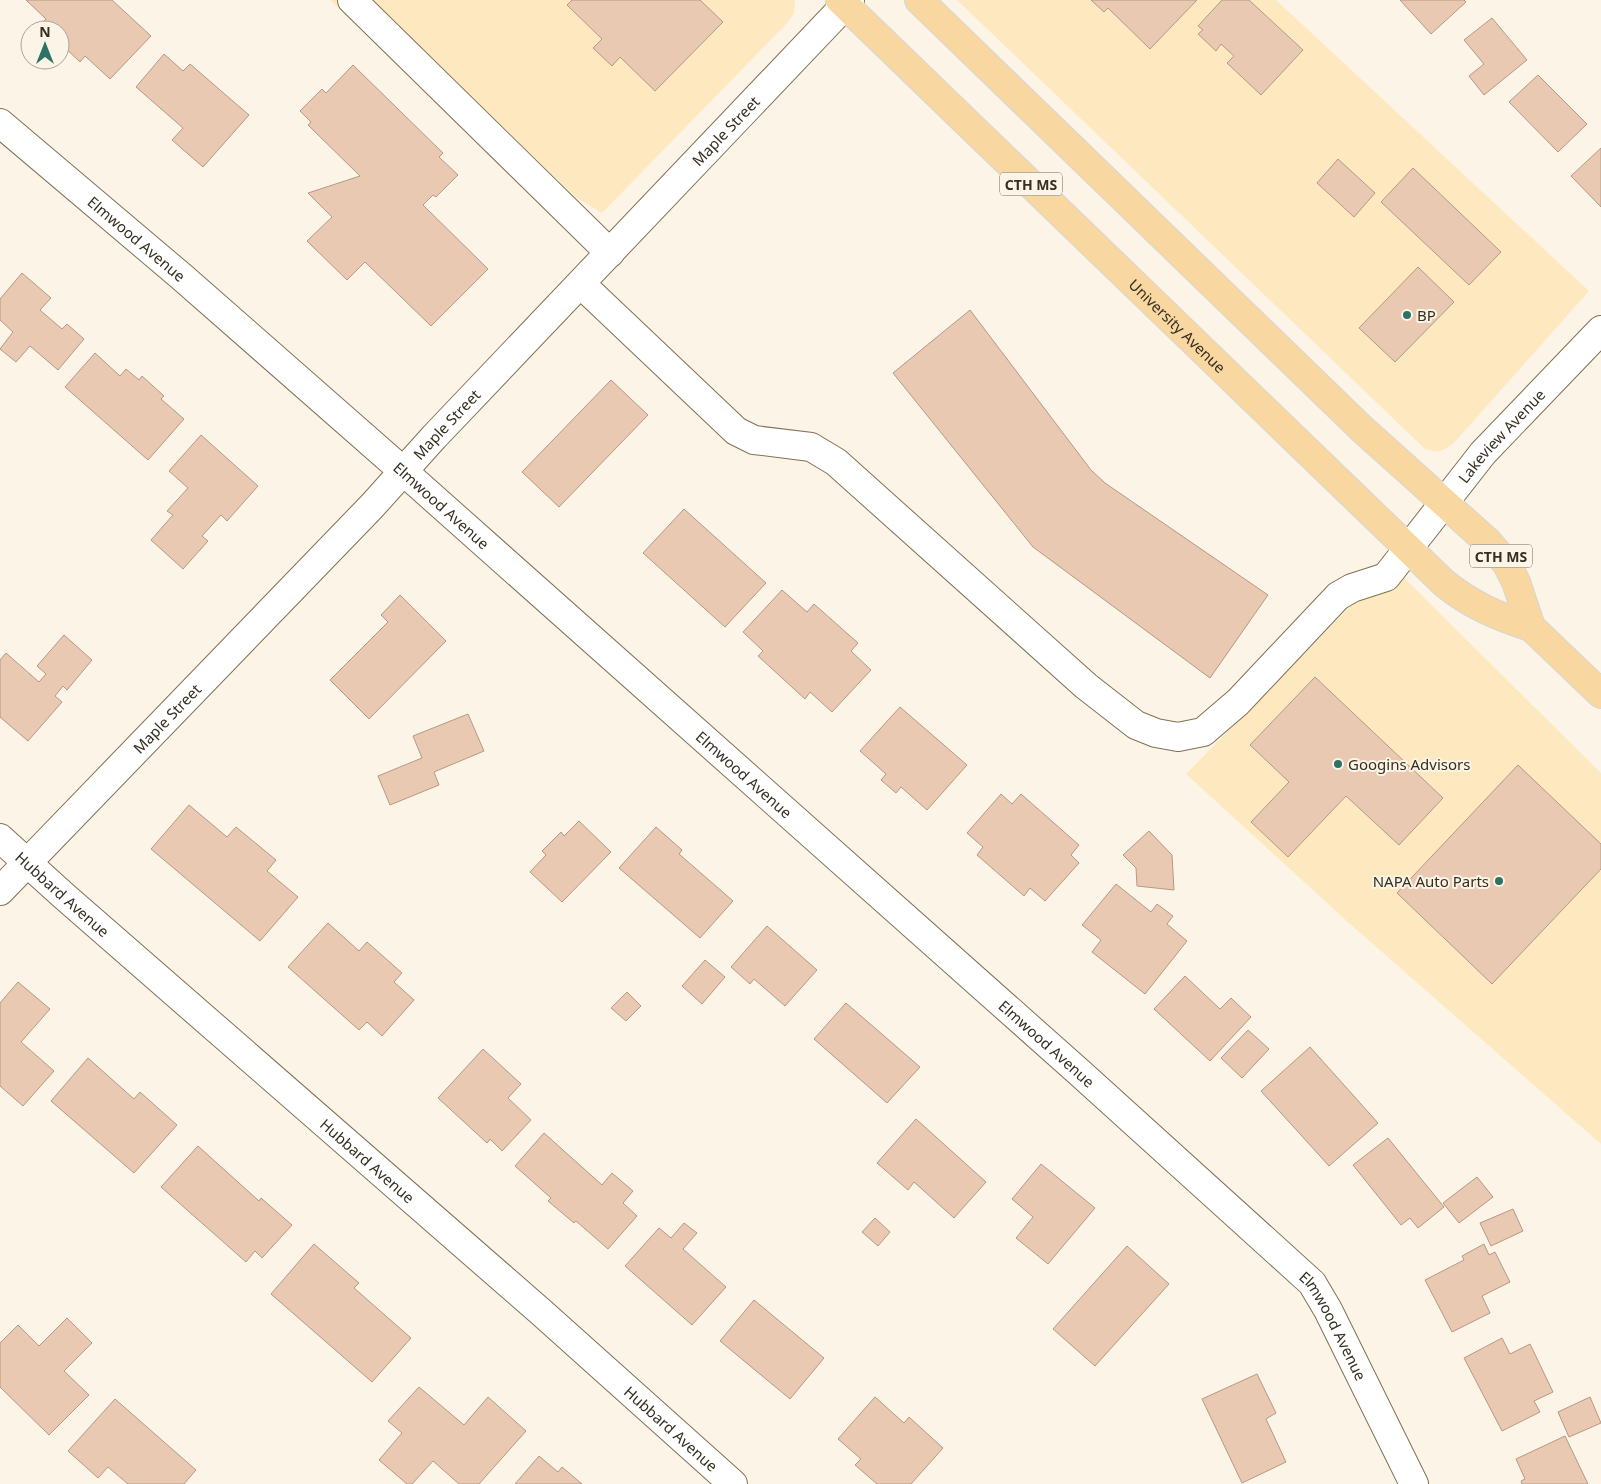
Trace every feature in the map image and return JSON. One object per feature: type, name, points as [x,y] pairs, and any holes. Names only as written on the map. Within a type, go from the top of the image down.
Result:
[{"type":"main road","name":"University Avenue","points":[[919,0],[1362,429],[1488,542],[1507,564],[1516,582],[1531,627]]},
{"type":"main road","name":"University Avenue","points":[[845,2],[1444,583],[1472,603],[1509,620],[1531,627],[1601,694]]},
{"type":"street","points":[[352,0],[610,253]]},
{"type":"street","name":"Maple Street","points":[[0,891],[372,506],[845,2]]},
{"type":"street","name":"Elmwood Avenue","points":[[0,123],[182,277],[403,471],[1080,1073],[1312,1283],[1328,1310],[1414,1484]]},
{"type":"street","name":"Lakeview Avenue","points":[[581,284],[736,431],[754,440],[811,448],[836,462],[1086,686],[1136,725],[1156,734],[1178,737],[1203,732],[1226,714],[1338,596],[1352,588],[1386,577],[1488,448],[1601,330]]},
{"type":"street","name":"Hubbard Avenue","points":[[0,838],[534,1305],[734,1484]]},
{"type":"shaded area","points":[[330,0],[795,0],[795,4],[794,13],[789,21],[602,213],[577,198],[376,4],[354,23]]},
{"type":"shaded area","points":[[957,0],[1276,0],[1589,291],[1453,444],[1441,451],[1425,449]]},
{"type":"shaded area","points":[[1391,565],[1601,773],[1601,1144],[1349,923],[1186,774]]},
{"type":"building","points":[[26,0],[112,0],[151,36],[110,79],[85,56],[80,62],[70,52],[70,20],[46,19]]},
{"type":"building","points":[[572,0],[700,0],[723,22],[655,91],[620,57],[612,66],[593,48],[602,39],[567,5]]},
{"type":"building","points":[[1091,0],[1197,0],[1150,49],[1108,8],[1104,12]]},
{"type":"building","points":[[1222,0],[1249,0],[1303,50],[1261,95],[1227,63],[1234,56],[1221,44],[1216,51],[1198,34],[1203,30],[1198,26]]},
{"type":"building","points":[[1400,0],[1464,0],[1466,2],[1431,34]]},
{"type":"building","points":[[1492,18],[1527,60],[1484,95],[1469,76],[1484,64],[1464,40]]},
{"type":"building","points":[[164,54],[183,71],[190,64],[249,115],[203,167],[172,140],[183,128],[136,87]]},
{"type":"building","points":[[353,65],[443,153],[439,157],[458,175],[436,197],[433,195],[423,205],[488,269],[431,326],[365,262],[347,280],[307,241],[332,217],[308,193],[360,176],[308,125],[311,122],[300,111],[322,89],[326,93]]},
{"type":"building","points":[[1538,75],[1587,124],[1558,152],[1509,102]]},
{"type":"building","points":[[1601,148],[1601,207],[1571,176]]},
{"type":"building","points":[[1338,159],[1375,193],[1354,217],[1317,183]]},
{"type":"building","points":[[1413,168],[1501,252],[1469,285],[1381,202]]},
{"type":"building","name":"BP","points":[[1418,267],[1454,302],[1395,362],[1359,328]]},
{"type":"building","points":[[22,273],[51,298],[40,310],[62,329],[67,324],[84,339],[58,370],[30,346],[16,362],[0,349],[13,332],[0,320],[0,299]]},
{"type":"building","points":[[970,310],[1091,470],[1105,483],[1268,595],[1210,678],[1033,547],[893,373]]},
{"type":"building","points":[[95,353],[120,376],[126,369],[139,380],[142,376],[164,396],[161,399],[184,419],[148,460],[65,387]]},
{"type":"building","points":[[611,380],[648,415],[559,507],[522,472]]},
{"type":"building","points":[[201,435],[258,486],[227,521],[221,515],[202,536],[208,541],[183,569],[151,540],[173,515],[167,511],[188,488],[169,471]]},
{"type":"building","points":[[684,509],[766,583],[725,627],[643,553]]},
{"type":"building","points":[[782,590],[807,612],[814,604],[858,643],[851,651],[871,670],[832,712],[810,692],[805,699],[758,656],[763,651],[743,632]]},
{"type":"building","points":[[400,595],[446,641],[369,719],[330,680],[388,622],[381,615]]},
{"type":"building","points":[[64,635],[92,660],[67,690],[63,686],[55,696],[62,702],[28,741],[0,717],[0,660],[6,653],[39,682],[46,674],[37,666]]},
{"type":"building","name":"Googins Advisors","points":[[1315,677],[1443,798],[1399,845],[1346,796],[1288,857],[1251,822],[1289,782],[1250,745]]},
{"type":"building","points":[[900,707],[967,765],[927,810],[901,787],[896,793],[881,780],[886,774],[860,751]]},
{"type":"building","points":[[468,714],[484,751],[434,772],[439,785],[390,805],[378,776],[422,758],[413,736]]},
{"type":"building","name":"NAPA Auto Parts","points":[[1518,765],[1601,844],[1601,869],[1492,984],[1397,893]]},
{"type":"building","points":[[1001,794],[1012,804],[1021,794],[1079,845],[1071,855],[1079,863],[1045,901],[1030,888],[1024,896],[977,855],[983,847],[967,833]]},
{"type":"building","points":[[189,805],[227,837],[236,827],[276,860],[267,871],[298,897],[260,941],[151,849]]},
{"type":"building","points":[[579,821],[611,852],[562,902],[530,872],[546,855],[542,851],[561,832],[564,836]]},
{"type":"building","points":[[656,827],[682,850],[679,854],[733,901],[700,938],[619,868]]},
{"type":"building","points":[[1149,831],[1172,855],[1174,890],[1137,886],[1136,868],[1123,855]]},
{"type":"building","points":[[1116,884],[1151,912],[1157,904],[1173,916],[1167,924],[1187,941],[1145,994],[1092,952],[1101,940],[1082,925]]},
{"type":"building","points":[[328,923],[359,951],[367,942],[402,973],[394,982],[414,1000],[382,1036],[367,1022],[359,1030],[288,967]]},
{"type":"building","points":[[767,926],[817,970],[785,1006],[754,979],[750,984],[731,967]]},
{"type":"building","points":[[705,960],[725,977],[702,1004],[682,986]]},
{"type":"building","points":[[1185,976],[1220,1009],[1231,998],[1251,1017],[1210,1061],[1154,1009]]},
{"type":"building","points":[[18,982],[50,1009],[21,1042],[54,1071],[23,1106],[0,1086],[0,1003]]},
{"type":"building","points":[[627,992],[641,1006],[626,1021],[611,1008]]},
{"type":"building","points":[[846,1003],[920,1067],[887,1103],[814,1039]]},
{"type":"building","points":[[1248,1030],[1269,1049],[1242,1078],[1221,1058]]},
{"type":"building","points":[[1310,1047],[1378,1123],[1329,1166],[1261,1091]]},
{"type":"building","points":[[483,1049],[521,1084],[508,1098],[531,1120],[502,1151],[490,1139],[487,1143],[438,1098]]},
{"type":"building","points":[[88,1058],[134,1099],[140,1092],[177,1125],[134,1173],[51,1101]]},
{"type":"building","points":[[916,1119],[986,1182],[954,1218],[914,1182],[908,1190],[877,1163]]},
{"type":"building","points":[[544,1133],[602,1185],[612,1173],[633,1191],[623,1203],[637,1216],[608,1249],[576,1221],[574,1223],[548,1201],[551,1198],[515,1166]]},
{"type":"building","points":[[1388,1138],[1444,1207],[1418,1228],[1410,1218],[1401,1225],[1353,1165]]},
{"type":"building","points":[[198,1146],[259,1201],[261,1198],[292,1225],[262,1258],[255,1251],[246,1262],[161,1187]]},
{"type":"building","points":[[1041,1164],[1095,1208],[1048,1264],[1016,1238],[1033,1217],[1012,1199]]},
{"type":"building","points":[[1477,1177],[1493,1197],[1459,1223],[1443,1203]]},
{"type":"building","points":[[1513,1209],[1523,1231],[1491,1246],[1480,1223]]},
{"type":"building","points":[[875,1218],[890,1232],[878,1246],[862,1232]]},
{"type":"building","points":[[684,1223],[697,1233],[683,1249],[726,1287],[692,1325],[625,1266],[659,1228],[671,1238]]},
{"type":"building","points":[[314,1244],[359,1283],[354,1288],[411,1338],[372,1382],[271,1294]]},
{"type":"building","points":[[1484,1244],[1489,1255],[1495,1252],[1510,1282],[1482,1296],[1490,1313],[1452,1332],[1425,1280],[1464,1260],[1462,1256]]},
{"type":"building","points":[[1127,1246],[1169,1284],[1095,1366],[1053,1329]]},
{"type":"building","points":[[754,1300],[824,1358],[790,1399],[720,1341]]},
{"type":"building","points":[[67,1318],[92,1343],[64,1371],[89,1395],[49,1435],[0,1387],[0,1343],[18,1325],[39,1346]]},
{"type":"building","points":[[1502,1338],[1510,1354],[1530,1344],[1553,1392],[1534,1401],[1540,1412],[1502,1431],[1464,1358]]},
{"type":"building","points":[[1257,1374],[1276,1413],[1266,1419],[1286,1462],[1242,1483],[1202,1399]]},
{"type":"building","points":[[419,1387],[464,1425],[488,1397],[526,1431],[479,1484],[459,1484],[433,1461],[412,1484],[407,1484],[379,1460],[402,1433],[388,1421]]},
{"type":"building","points":[[875,1397],[904,1423],[909,1417],[943,1448],[911,1484],[877,1484],[855,1465],[861,1459],[838,1439]]},
{"type":"building","points":[[1590,1397],[1601,1423],[1569,1437],[1558,1412]]},
{"type":"building","points":[[115,1399],[196,1470],[184,1484],[128,1484],[108,1467],[98,1478],[68,1451]]},
{"type":"building","points":[[1565,1436],[1588,1484],[1522,1484],[1521,1481],[1525,1479],[1516,1459]]},
{"type":"building","points":[[539,1456],[558,1472],[562,1467],[582,1484],[515,1484]]},
{"type":"place","name":"BP","points":[[1407,315]]},
{"type":"place","name":"Googins Advisors","points":[[1338,764]]},
{"type":"place","name":"NAPA Auto Parts","points":[[1499,881]]}]
